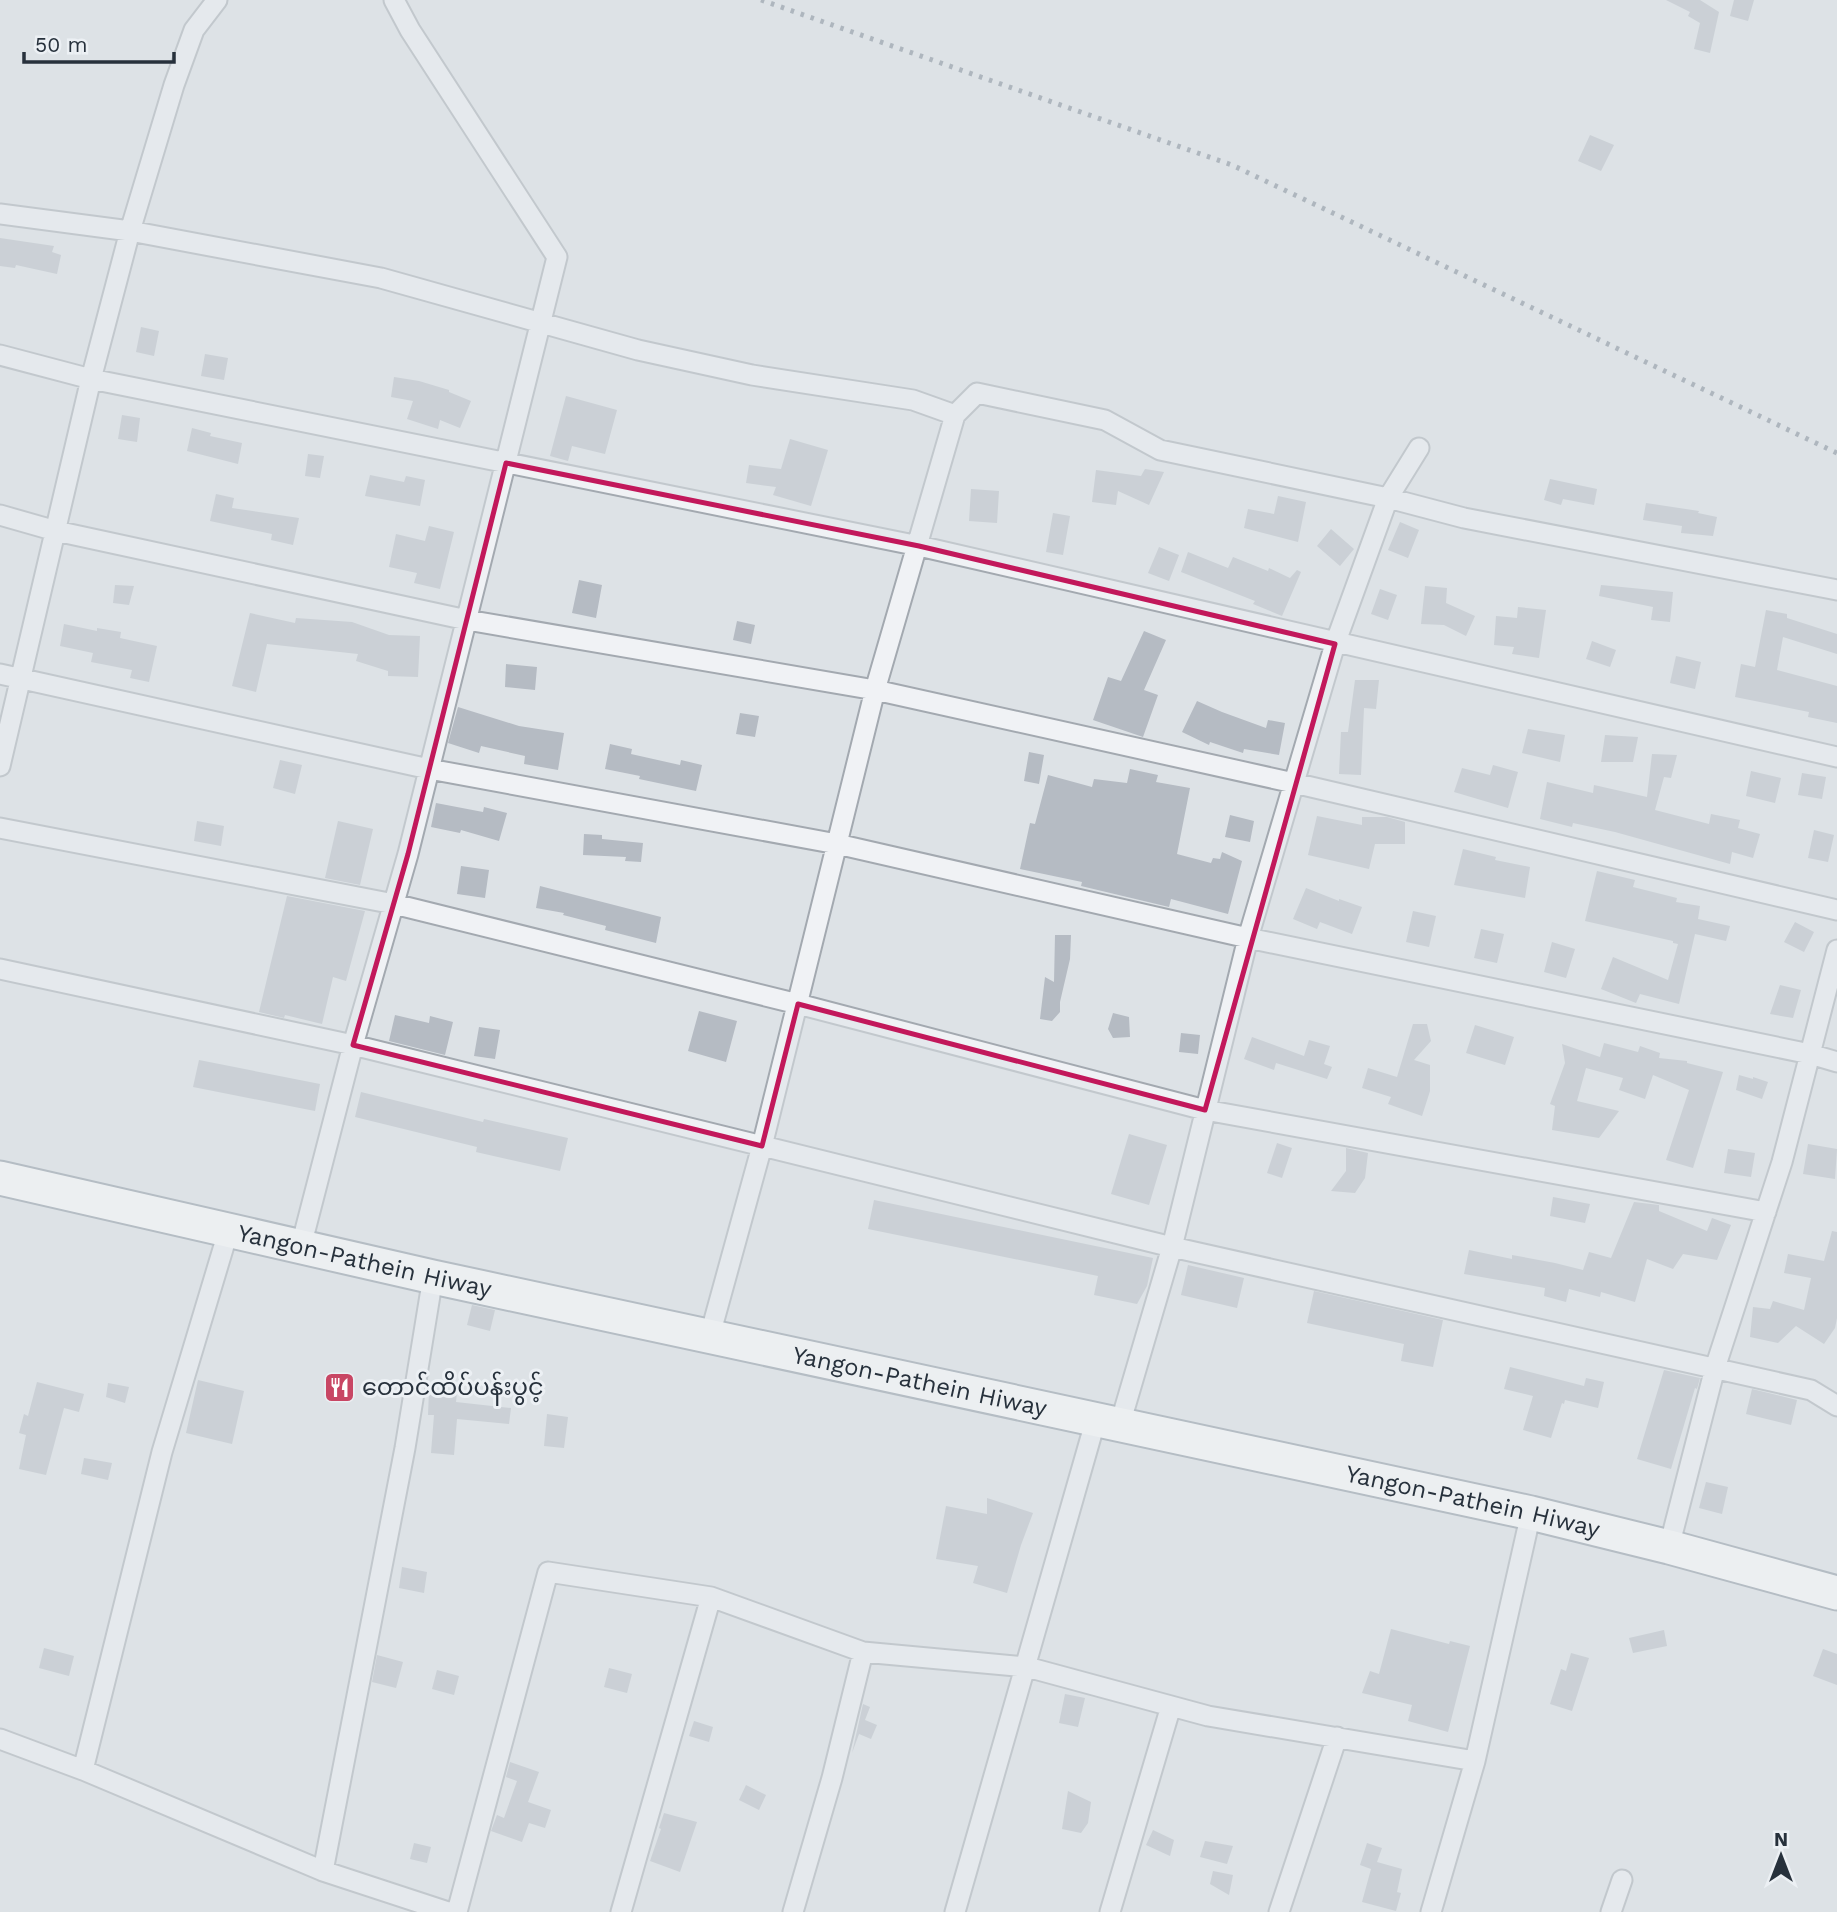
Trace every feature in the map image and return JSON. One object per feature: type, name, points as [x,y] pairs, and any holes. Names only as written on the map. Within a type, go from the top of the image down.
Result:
[{"type":"highway","name":"Yangon-Pathein Hiway","points":[[0,1178],[433,1277],[1531,1513],[1837,1593]]},
{"type":"street","points":[[0,766],[91,379],[131,231],[174,85],[194,30],[217,0]]},
{"type":"street","points":[[301,1246],[429,769],[557,257],[410,30],[394,0]]},
{"type":"street","points":[[0,214],[131,231],[381,278],[638,350],[752,375],[913,400],[955,415]]},
{"type":"street","points":[[0,355],[91,379],[919,546],[1335,644],[1837,757]]},
{"type":"street","points":[[709,1335],[762,1146],[875,690],[955,415],[977,393],[1105,420],[1160,450],[1388,498],[1464,518],[1837,590]]},
{"type":"street","points":[[955,1912],[1027,1667],[1108,1421],[1172,1247],[1248,939],[1335,644],[1388,498],[1419,448]]},
{"type":"street","points":[[0,515],[56,531],[467,620],[875,690],[1294,783],[1837,910]]},
{"type":"street","points":[[0,674],[429,769],[837,844],[1248,939],[1810,1054],[1837,1062]]},
{"type":"street","points":[[0,828],[394,904],[798,1004],[1205,1110],[1766,1212]]},
{"type":"street","points":[[1669,1547],[1714,1368],[1782,1162],[1837,950]]},
{"type":"street","points":[[0,969],[353,1045],[1172,1247],[1811,1390],[1837,1406]]},
{"type":"street","points":[[83,1770],[162,1452],[229,1229]]},
{"type":"street","points":[[323,1871],[405,1448],[433,1277]]},
{"type":"street","points":[[1431,1912],[1475,1761],[1531,1513]]},
{"type":"street","points":[[457,1912],[548,1572],[711,1597],[863,1652],[1027,1667],[1209,1716],[1475,1761]]},
{"type":"street","points":[[621,1912],[711,1597]]},
{"type":"street","points":[[793,1912],[832,1778],[863,1652]]},
{"type":"street","points":[[1110,1912],[1171,1706]]},
{"type":"street","points":[[1279,1912],[1337,1737]]},
{"type":"street","points":[[0,1739],[83,1770],[323,1871],[448,1912]]},
{"type":"street","points":[[1611,1912],[1622,1880]]},
{"type":"highlighted area","points":[[506,463],[919,546],[1335,644],[1205,1110],[798,1004],[762,1146],[353,1045],[408,854]]},
{"type":"building","points":[[1666,0],[1700,0],[1719,12],[1710,53],[1694,49],[1700,23],[1688,16],[1690,12]]},
{"type":"building","points":[[1734,0],[1754,0],[1748,21],[1730,16]]},
{"type":"building","points":[[1590,135],[1614,145],[1601,171],[1578,161]]},
{"type":"building","points":[[0,238],[54,246],[52,252],[61,255],[57,274],[16,265],[15,268],[0,266]]},
{"type":"building","points":[[141,327],[159,331],[154,356],[136,352]]},
{"type":"building","points":[[205,354],[228,358],[224,380],[201,376]]},
{"type":"building","points":[[394,377],[449,390],[471,401],[460,428],[440,420],[438,429],[407,419],[413,401],[391,397]]},
{"type":"building","points":[[566,396],[617,410],[605,454],[572,446],[568,461],[550,456]]},
{"type":"building","points":[[122,415],[140,418],[137,442],[118,439]]},
{"type":"building","points":[[192,428],[211,433],[210,436],[242,443],[238,464],[187,451]]},
{"type":"building","points":[[790,439],[828,450],[811,506],[773,495],[776,487],[746,483],[749,465],[781,469]]},
{"type":"building","points":[[308,454],[324,456],[320,478],[305,476]]},
{"type":"building","points":[[1145,469],[1164,472],[1149,505],[1118,491],[1116,505],[1092,502],[1096,470],[1141,476]]},
{"type":"building","points":[[370,475],[404,482],[406,476],[425,480],[420,506],[365,496]]},
{"type":"building","points":[[1550,479],[1597,489],[1594,505],[1563,499],[1561,505],[1544,500]]},
{"type":"building","points":[[971,489],[999,491],[997,523],[969,521]]},
{"type":"building","points":[[216,494],[234,498],[232,508],[299,518],[293,545],[271,540],[272,534],[210,521]]},
{"type":"building","points":[[1278,496],[1306,502],[1298,542],[1244,528],[1248,509],[1274,514]]},
{"type":"building","points":[[1646,503],[1699,511],[1698,513],[1717,517],[1713,536],[1681,533],[1682,526],[1643,520]]},
{"type":"building","points":[[1053,513],[1070,516],[1063,555],[1046,552]]},
{"type":"building","points":[[1400,522],[1419,530],[1408,558],[1388,550]]},
{"type":"building","points":[[429,526],[454,532],[440,589],[414,583],[417,573],[389,567],[396,534],[425,541]]},
{"type":"building","points":[[1331,529],[1354,549],[1340,566],[1317,546]]},
{"type":"building","points":[[1159,547],[1179,555],[1169,581],[1148,573]]},
{"type":"building","points":[[1188,552],[1228,568],[1233,557],[1268,571],[1269,568],[1290,578],[1297,570],[1301,572],[1282,616],[1253,604],[1255,601],[1181,572]]},
{"type":"building","points":[[579,580],[602,585],[596,618],[572,613]]},
{"type":"building","points":[[115,585],[134,586],[129,605],[113,603]]},
{"type":"building","points":[[1601,585],[1673,592],[1670,622],[1651,620],[1653,607],[1599,596]]},
{"type":"building","points":[[1425,586],[1447,588],[1446,603],[1475,616],[1466,636],[1444,625],[1421,624]]},
{"type":"building","points":[[1380,589],[1397,595],[1388,620],[1371,614]]},
{"type":"building","points":[[1518,607],[1546,610],[1539,658],[1512,654],[1514,647],[1494,645],[1496,616],[1517,618]]},
{"type":"building","points":[[1766,610],[1787,614],[1787,618],[1837,634],[1837,654],[1783,637],[1777,670],[1837,686],[1837,723],[1808,717],[1809,712],[1735,697],[1741,664],[1755,667]]},
{"type":"building","points":[[250,613],[295,623],[296,618],[352,622],[389,635],[420,636],[418,677],[388,676],[388,671],[356,661],[358,654],[267,644],[256,692],[232,686]]},
{"type":"building","points":[[737,621],[755,625],[751,644],[733,640]]},
{"type":"building","points":[[64,624],[97,631],[97,628],[121,632],[120,638],[157,646],[149,682],[130,678],[132,670],[91,662],[93,653],[60,646]]},
{"type":"building","points":[[1144,631],[1166,640],[1144,690],[1158,695],[1143,737],[1093,720],[1108,677],[1121,681]]},
{"type":"building","points":[[1592,641],[1616,650],[1610,667],[1586,659]]},
{"type":"building","points":[[1676,656],[1701,662],[1695,689],[1670,683]]},
{"type":"building","points":[[506,664],[537,667],[535,690],[505,687]]},
{"type":"building","points":[[1355,680],[1379,680],[1376,709],[1364,708],[1361,775],[1339,774],[1341,732],[1348,732]]},
{"type":"building","points":[[1197,701],[1266,728],[1268,720],[1285,723],[1279,755],[1244,749],[1243,753],[1210,742],[1209,745],[1182,732]]},
{"type":"building","points":[[458,707],[519,726],[564,733],[558,770],[524,764],[525,756],[481,746],[479,753],[448,743]]},
{"type":"building","points":[[740,713],[759,716],[755,737],[736,734]]},
{"type":"building","points":[[1528,729],[1565,735],[1560,762],[1522,753]]},
{"type":"building","points":[[1605,735],[1638,737],[1633,762],[1601,762]]},
{"type":"building","points":[[610,744],[632,749],[631,754],[680,765],[681,760],[702,765],[696,791],[605,769]]},
{"type":"building","points":[[1029,752],[1044,755],[1039,784],[1024,781]]},
{"type":"building","points":[[1652,754],[1677,755],[1671,778],[1664,777],[1655,810],[1709,824],[1711,814],[1740,820],[1738,828],[1760,834],[1753,858],[1732,852],[1730,864],[1615,832],[1573,823],[1572,827],[1540,819],[1547,782],[1593,793],[1594,785],[1647,797]]},
{"type":"building","points":[[280,760],[302,765],[295,794],[273,788]]},
{"type":"building","points":[[1493,765],[1518,772],[1508,808],[1454,792],[1462,768],[1490,775]]},
{"type":"building","points":[[1130,769],[1158,775],[1156,782],[1190,788],[1177,854],[1211,863],[1213,858],[1220,859],[1222,852],[1242,861],[1228,914],[1171,899],[1169,907],[1081,886],[1082,882],[1020,869],[1030,823],[1035,824],[1048,775],[1092,787],[1094,779],[1127,783]]},
{"type":"building","points":[[1751,771],[1781,778],[1775,803],[1746,796]]},
{"type":"building","points":[[1802,773],[1826,777],[1822,799],[1798,795]]},
{"type":"building","points":[[436,803],[483,812],[484,807],[507,813],[499,841],[461,830],[460,833],[431,827]]},
{"type":"building","points":[[1230,815],[1254,821],[1250,842],[1225,837]]},
{"type":"building","points":[[1317,816],[1362,825],[1362,817],[1387,817],[1405,822],[1405,844],[1375,844],[1369,869],[1308,855]]},
{"type":"building","points":[[197,821],[224,826],[221,846],[194,841]]},
{"type":"building","points":[[338,821],[373,829],[360,885],[325,878]]},
{"type":"building","points":[[1814,830],[1834,835],[1828,862],[1808,858]]},
{"type":"building","points":[[584,834],[602,835],[602,839],[643,843],[641,862],[625,861],[626,857],[583,855]]},
{"type":"building","points":[[1463,849],[1496,857],[1495,860],[1530,867],[1525,898],[1454,885]]},
{"type":"building","points":[[461,866],[489,870],[485,898],[457,894]]},
{"type":"building","points":[[1597,871],[1635,880],[1633,887],[1677,898],[1676,902],[1700,906],[1698,919],[1730,926],[1726,941],[1695,934],[1679,1004],[1640,994],[1636,1003],[1601,989],[1613,957],[1668,980],[1678,944],[1585,921]]},
{"type":"building","points":[[540,886],[661,917],[656,943],[605,930],[606,926],[563,915],[564,913],[536,908]]},
{"type":"building","points":[[1306,888],[1362,907],[1352,934],[1320,922],[1317,929],[1293,919]]},
{"type":"building","points":[[287,896],[365,911],[346,981],[333,977],[322,1024],[259,1012]]},
{"type":"building","points":[[1413,911],[1436,916],[1429,947],[1406,942]]},
{"type":"building","points":[[1795,922],[1814,932],[1804,952],[1784,942]]},
{"type":"building","points":[[1481,929],[1504,934],[1497,963],[1474,958]]},
{"type":"building","points":[[1055,935],[1071,935],[1070,959],[1060,1012],[1052,1021],[1040,1019],[1045,977],[1054,982]]},
{"type":"building","points":[[1552,942],[1575,949],[1566,978],[1544,972]]},
{"type":"building","points":[[1780,985],[1801,990],[1793,1018],[1770,1014]]},
{"type":"building","points":[[699,1011],[737,1021],[726,1062],[688,1051]]},
{"type":"building","points":[[1113,1013],[1129,1017],[1130,1037],[1113,1038],[1108,1029]]},
{"type":"building","points":[[395,1015],[429,1023],[430,1016],[453,1022],[445,1055],[389,1041]]},
{"type":"building","points":[[1413,1024],[1427,1024],[1431,1041],[1414,1060],[1430,1065],[1430,1091],[1422,1116],[1388,1104],[1391,1097],[1362,1088],[1368,1068],[1397,1077]]},
{"type":"building","points":[[1475,1025],[1514,1037],[1505,1065],[1466,1053]]},
{"type":"building","points":[[479,1027],[500,1030],[495,1059],[474,1056]]},
{"type":"building","points":[[1181,1033],[1200,1035],[1198,1054],[1179,1052]]},
{"type":"building","points":[[1252,1037],[1304,1056],[1309,1040],[1330,1046],[1324,1064],[1332,1067],[1327,1079],[1276,1063],[1274,1070],[1244,1059]]},
{"type":"building","points":[[1604,1043],[1638,1052],[1640,1046],[1660,1053],[1659,1058],[1687,1061],[1723,1072],[1693,1168],[1666,1160],[1689,1090],[1653,1075],[1645,1099],[1619,1090],[1623,1078],[1586,1068],[1577,1101],[1619,1111],[1599,1138],[1552,1130],[1555,1106],[1550,1104],[1565,1063],[1562,1044],[1600,1057]]},
{"type":"building","points":[[199,1060],[320,1084],[315,1111],[193,1087]]},
{"type":"building","points":[[1739,1075],[1768,1082],[1762,1099],[1736,1090]]},
{"type":"building","points":[[361,1092],[483,1122],[484,1119],[568,1138],[560,1171],[476,1152],[477,1147],[355,1117]]},
{"type":"building","points":[[1129,1134],[1167,1145],[1149,1205],[1111,1194]]},
{"type":"building","points":[[1277,1143],[1292,1148],[1282,1178],[1267,1173]]},
{"type":"building","points":[[1808,1144],[1837,1149],[1835,1179],[1803,1174]]},
{"type":"building","points":[[1346,1148],[1368,1153],[1365,1178],[1355,1193],[1331,1191],[1346,1171]]},
{"type":"building","points":[[1728,1149],[1755,1153],[1751,1177],[1724,1173]]},
{"type":"building","points":[[1553,1197],[1590,1204],[1585,1223],[1550,1216]]},
{"type":"building","points":[[874,1200],[1153,1258],[1147,1286],[1137,1304],[1094,1295],[1098,1276],[868,1229]]},
{"type":"building","points":[[1634,1202],[1659,1205],[1659,1211],[1707,1231],[1712,1218],[1731,1225],[1717,1260],[1683,1254],[1673,1269],[1647,1259],[1635,1302],[1601,1292],[1600,1297],[1569,1289],[1566,1302],[1544,1296],[1545,1288],[1464,1274],[1469,1250],[1512,1259],[1512,1255],[1583,1270],[1589,1252],[1611,1258]]},
{"type":"building","points":[[1832,1231],[1837,1232],[1837,1318],[1835,1328],[1824,1344],[1796,1326],[1778,1343],[1750,1337],[1753,1307],[1770,1309],[1773,1301],[1804,1310],[1811,1278],[1784,1273],[1788,1254],[1824,1261]]},
{"type":"building","points":[[1188,1265],[1244,1278],[1237,1308],[1181,1295]]},
{"type":"building","points":[[1314,1291],[1443,1320],[1433,1367],[1401,1361],[1404,1344],[1307,1323]]},
{"type":"building","points":[[472,1305],[495,1310],[490,1331],[467,1325]]},
{"type":"building","points":[[1510,1367],[1584,1386],[1586,1378],[1604,1382],[1598,1408],[1565,1400],[1551,1438],[1523,1430],[1533,1396],[1504,1389]]},
{"type":"building","points":[[1664,1370],[1700,1378],[1671,1469],[1637,1459]]},
{"type":"building","points":[[198,1380],[244,1391],[232,1444],[186,1433]]},
{"type":"building","points":[[37,1382],[84,1394],[79,1412],[64,1408],[46,1475],[19,1469],[26,1435],[19,1433],[24,1414],[28,1416]]},
{"type":"building","points":[[108,1383],[129,1387],[125,1403],[106,1397]]},
{"type":"building","points":[[1752,1389],[1797,1400],[1791,1425],[1746,1414]]},
{"type":"building","points":[[429,1391],[457,1392],[456,1402],[511,1408],[509,1424],[457,1419],[454,1455],[431,1453],[434,1415],[428,1415]]},
{"type":"building","points":[[547,1414],[568,1417],[564,1448],[544,1446]]},
{"type":"building","points":[[84,1458],[112,1463],[108,1480],[81,1474]]},
{"type":"building","points":[[1706,1482],[1728,1487],[1722,1514],[1699,1508]]},
{"type":"building","points":[[987,1498],[1033,1513],[1007,1593],[973,1583],[978,1566],[936,1559],[946,1506],[987,1514]]},
{"type":"building","points":[[402,1567],[427,1572],[424,1593],[399,1588]]},
{"type":"building","points":[[1391,1629],[1449,1644],[1450,1641],[1470,1646],[1448,1732],[1408,1721],[1412,1705],[1362,1693],[1370,1671],[1379,1674]]},
{"type":"building","points":[[1664,1630],[1667,1646],[1633,1653],[1629,1638]]},
{"type":"building","points":[[44,1648],[74,1656],[69,1676],[39,1668]]},
{"type":"building","points":[[1823,1649],[1837,1654],[1837,1685],[1813,1676]]},
{"type":"building","points":[[1571,1653],[1589,1658],[1572,1711],[1550,1704],[1561,1669],[1566,1671]]},
{"type":"building","points":[[377,1655],[403,1662],[396,1688],[372,1682]]},
{"type":"building","points":[[609,1668],[632,1674],[627,1693],[604,1687]]},
{"type":"building","points":[[437,1670],[459,1676],[454,1695],[432,1689]]},
{"type":"building","points":[[1065,1694],[1085,1698],[1078,1727],[1059,1723]]},
{"type":"building","points":[[863,1704],[870,1707],[865,1720],[877,1725],[871,1739],[859,1734],[852,1753]]},
{"type":"building","points":[[694,1721],[713,1727],[709,1742],[689,1736]]},
{"type":"building","points":[[510,1762],[539,1772],[528,1802],[551,1810],[545,1828],[529,1823],[522,1842],[491,1831],[497,1815],[504,1818],[517,1781],[506,1777]]},
{"type":"building","points":[[746,1785],[766,1795],[759,1810],[739,1800]]},
{"type":"building","points":[[1068,1791],[1091,1802],[1088,1823],[1081,1833],[1062,1829]]},
{"type":"building","points":[[664,1813],[697,1822],[680,1872],[650,1861]]},
{"type":"building","points":[[1153,1830],[1174,1840],[1170,1856],[1146,1845]]},
{"type":"building","points":[[1205,1841],[1233,1846],[1227,1864],[1200,1857]]},
{"type":"building","points":[[414,1843],[431,1847],[427,1863],[410,1859]]},
{"type":"building","points":[[1367,1843],[1382,1848],[1377,1862],[1402,1869],[1397,1892],[1401,1893],[1396,1911],[1362,1902],[1371,1869],[1360,1865]]},
{"type":"building","points":[[1213,1871],[1233,1875],[1229,1895],[1210,1884]]},
{"type":"railway","points":[[761,0],[1232,165],[1837,453]]},
{"type":"place","name":"တောင်ထိပ်ပန်းပွင့်","points":[[339,1387]]}]
